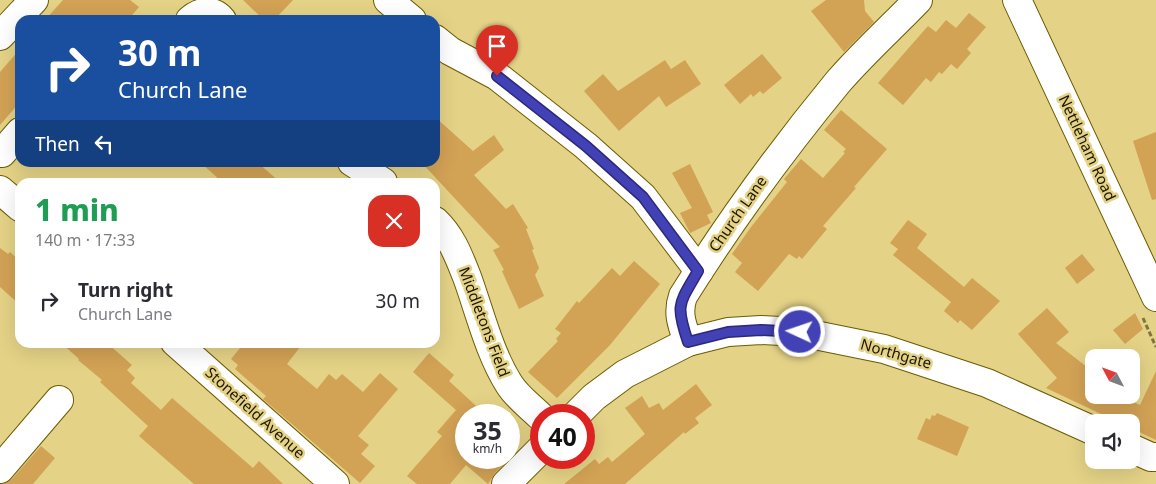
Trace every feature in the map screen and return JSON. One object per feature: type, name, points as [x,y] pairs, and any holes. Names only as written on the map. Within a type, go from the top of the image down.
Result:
[{"type":"street","points":[[18,15],[34,0]]},
{"type":"street","points":[[388,0],[406,15]]},
{"type":"street","name":"Church Lane","points":[[688,342],[680,316],[680,305],[698,271],[774,163],[839,81],[918,0]]},
{"type":"street","name":"Nettleham Road","points":[[1017,0],[1156,297]]},
{"type":"street","points":[[1,31],[15,18]]},
{"type":"street","points":[[440,43],[450,51],[497,76],[586,146],[643,197],[698,271]]},
{"type":"street","points":[[2,153],[15,138]]},
{"type":"street","points":[[360,167],[377,178]]},
{"type":"street","points":[[0,190],[15,203]]},
{"type":"street","name":"Middletons Field","points":[[440,226],[447,234],[458,256],[483,326],[506,379],[515,393],[530,407]]},
{"type":"street","name":"Northgate","points":[[688,342],[728,332],[761,330],[800,332],[884,348],[987,383],[1085,427]]},
{"type":"street","points":[[588,404],[625,374],[688,342]]},
{"type":"street","name":"Stonefield Avenue","points":[[182,348],[335,484]]},
{"type":"street","points":[[0,469],[59,400]]},
{"type":"street","points":[[506,484],[530,460]]},
{"type":"building","points":[[63,0],[130,0],[139,7],[132,15],[50,15]]},
{"type":"building","points":[[243,0],[293,0],[279,15],[259,15]]},
{"type":"building","points":[[826,0],[864,0],[865,11],[874,22],[844,52],[811,11]]},
{"type":"building","points":[[969,13],[986,27],[967,49],[971,53],[957,69],[951,64],[942,74],[939,72],[931,82],[926,78],[903,105],[878,83],[928,26],[936,32],[946,20],[956,28]]},
{"type":"building","points":[[762,54],[782,78],[763,94],[760,91],[753,97],[751,94],[740,104],[724,85]]},
{"type":"building","points":[[15,55],[15,108],[0,125],[0,72]]},
{"type":"building","points":[[665,60],[671,69],[685,60],[701,84],[666,107],[659,96],[619,131],[584,91],[603,74],[618,91]]},
{"type":"building","points":[[841,110],[887,149],[823,226],[827,229],[802,259],[799,256],[797,259],[789,254],[758,291],[735,272],[742,263],[732,254],[787,182],[784,179],[801,159],[823,178],[845,153],[843,152],[846,149],[824,130]]},
{"type":"building","points":[[440,121],[473,151],[494,135],[504,150],[474,175],[506,209],[513,204],[528,228],[526,229],[539,268],[535,275],[544,296],[519,309],[502,271],[504,270],[493,250],[500,247],[440,182],[440,178],[436,178],[426,167],[440,167]]},
{"type":"building","points":[[1156,132],[1156,199],[1152,200],[1133,141]]},
{"type":"building","points":[[690,164],[713,212],[707,215],[711,223],[690,233],[680,213],[692,208],[672,173]]},
{"type":"building","points":[[206,167],[263,167],[275,178],[218,178]]},
{"type":"building","points":[[908,220],[927,234],[917,248],[964,287],[972,278],[1000,301],[972,330],[960,320],[958,323],[944,311],[951,302],[893,255],[898,249],[890,243]]},
{"type":"building","points":[[0,248],[15,256],[15,300],[0,287]]},
{"type":"building","points":[[1082,254],[1095,270],[1077,284],[1065,268]]},
{"type":"building","points":[[634,261],[660,284],[610,345],[557,398],[528,372],[558,341],[556,339],[561,333],[555,329],[577,301],[579,303],[612,268],[620,276]]},
{"type":"building","points":[[1047,308],[1069,332],[1056,343],[1085,365],[1085,404],[1140,405],[1156,371],[1156,440],[1140,432],[1140,414],[1101,414],[1046,388],[1057,378],[1018,334]]},
{"type":"building","points":[[1135,313],[1143,329],[1125,344],[1113,330]]},
{"type":"building","points":[[67,348],[113,348],[132,365],[127,370],[135,378],[131,383],[161,410],[172,398],[253,468],[259,461],[283,484],[194,484],[139,436],[148,426],[100,382],[102,380]]},
{"type":"building","points":[[240,348],[299,348],[287,364],[317,389],[329,374],[336,380],[342,374],[363,392],[380,373],[398,389],[358,436],[369,445],[361,454],[375,466],[360,483],[263,399],[266,396],[235,369],[238,365],[231,359]]},
{"type":"building","points":[[429,353],[454,375],[449,381],[474,404],[455,404],[455,409],[413,372]]},
{"type":"building","points":[[696,384],[712,405],[695,418],[699,423],[685,434],[684,432],[625,484],[564,484],[583,469],[595,469],[595,459],[599,464],[608,457],[612,462],[645,434],[625,408],[642,396],[649,408],[659,403],[663,410]]},
{"type":"building","points":[[455,411],[455,469],[463,469],[450,484],[417,484],[407,476],[442,436],[437,432]]},
{"type":"building","points":[[937,413],[969,427],[957,456],[917,439],[926,418],[930,420],[932,415],[935,416]]},
{"type":"building","points":[[41,446],[55,458],[33,484],[3,484],[12,479]]},
{"type":"building","points":[[471,469],[499,469],[488,484]]},
{"type":"route","points":[[497,76],[586,146],[643,197],[698,271],[680,305],[680,316],[688,342],[728,332],[761,330],[800,332]]}]
